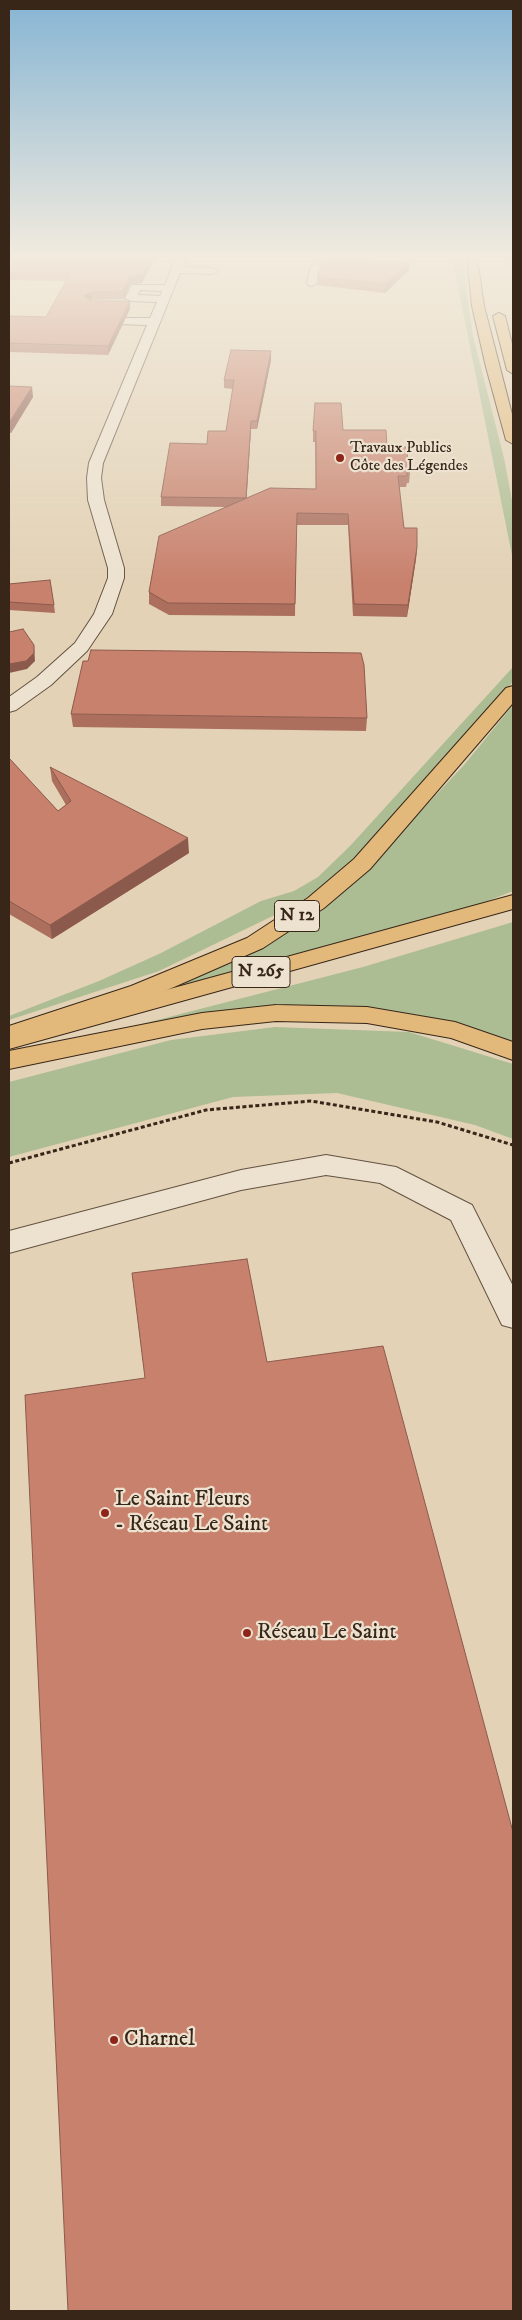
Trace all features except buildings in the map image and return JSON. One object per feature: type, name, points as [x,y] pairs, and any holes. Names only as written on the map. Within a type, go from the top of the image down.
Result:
[{"type":"main road","points":[[492,366],[513,440]]},
{"type":"main road","name":"N 12","points":[[9,1035],[140,992],[255,943],[316,903],[362,864],[513,692]]},
{"type":"main road","name":"N 265","points":[[9,1041],[513,902]]},
{"type":"main road","name":"N 265","points":[[9,1053],[513,915]]},
{"type":"main road","points":[[9,1060],[202,1021],[276,1013],[367,1015],[455,1030],[513,1051]]},
{"type":"street","points":[[9,706],[44,681],[81,647],[103,614],[116,578],[116,568],[96,500],[94,478],[96,463],[136,366]]},
{"type":"street","points":[[9,1242],[241,1180],[326,1165],[386,1174],[462,1213],[513,1316]]},
{"type":"path","points":[[9,1163],[206,1110],[311,1101],[437,1122],[513,1145]]},
{"type":"green space","points":[[474,366],[481,366],[504,458],[513,506],[513,560]]},
{"type":"green space","points":[[513,667],[513,681],[496,706],[384,834],[316,895],[159,971],[9,1020],[9,1016],[99,981],[161,953],[261,901],[294,891],[318,877],[350,846]]},
{"type":"green space","points":[[513,705],[513,891],[460,912],[133,1005],[357,879],[464,765]]},
{"type":"green space","points":[[513,922],[513,1042],[420,1015],[335,1009],[130,1027],[363,967]]},
{"type":"green space","points":[[275,1027],[409,1032],[513,1064],[513,1139],[475,1125],[337,1093],[233,1097],[9,1157],[9,1082],[171,1040]]},
{"type":"place","name":"Travaux Publics Côte des Légendes","points":[[340,458]]},
{"type":"place","name":"Le Saint Fleurs - Réseau Le Saint","points":[[105,1513]]},
{"type":"place","name":"Réseau Le Saint","points":[[247,1633]]},
{"type":"place","name":"Charnel","points":[[114,2040]]}]
